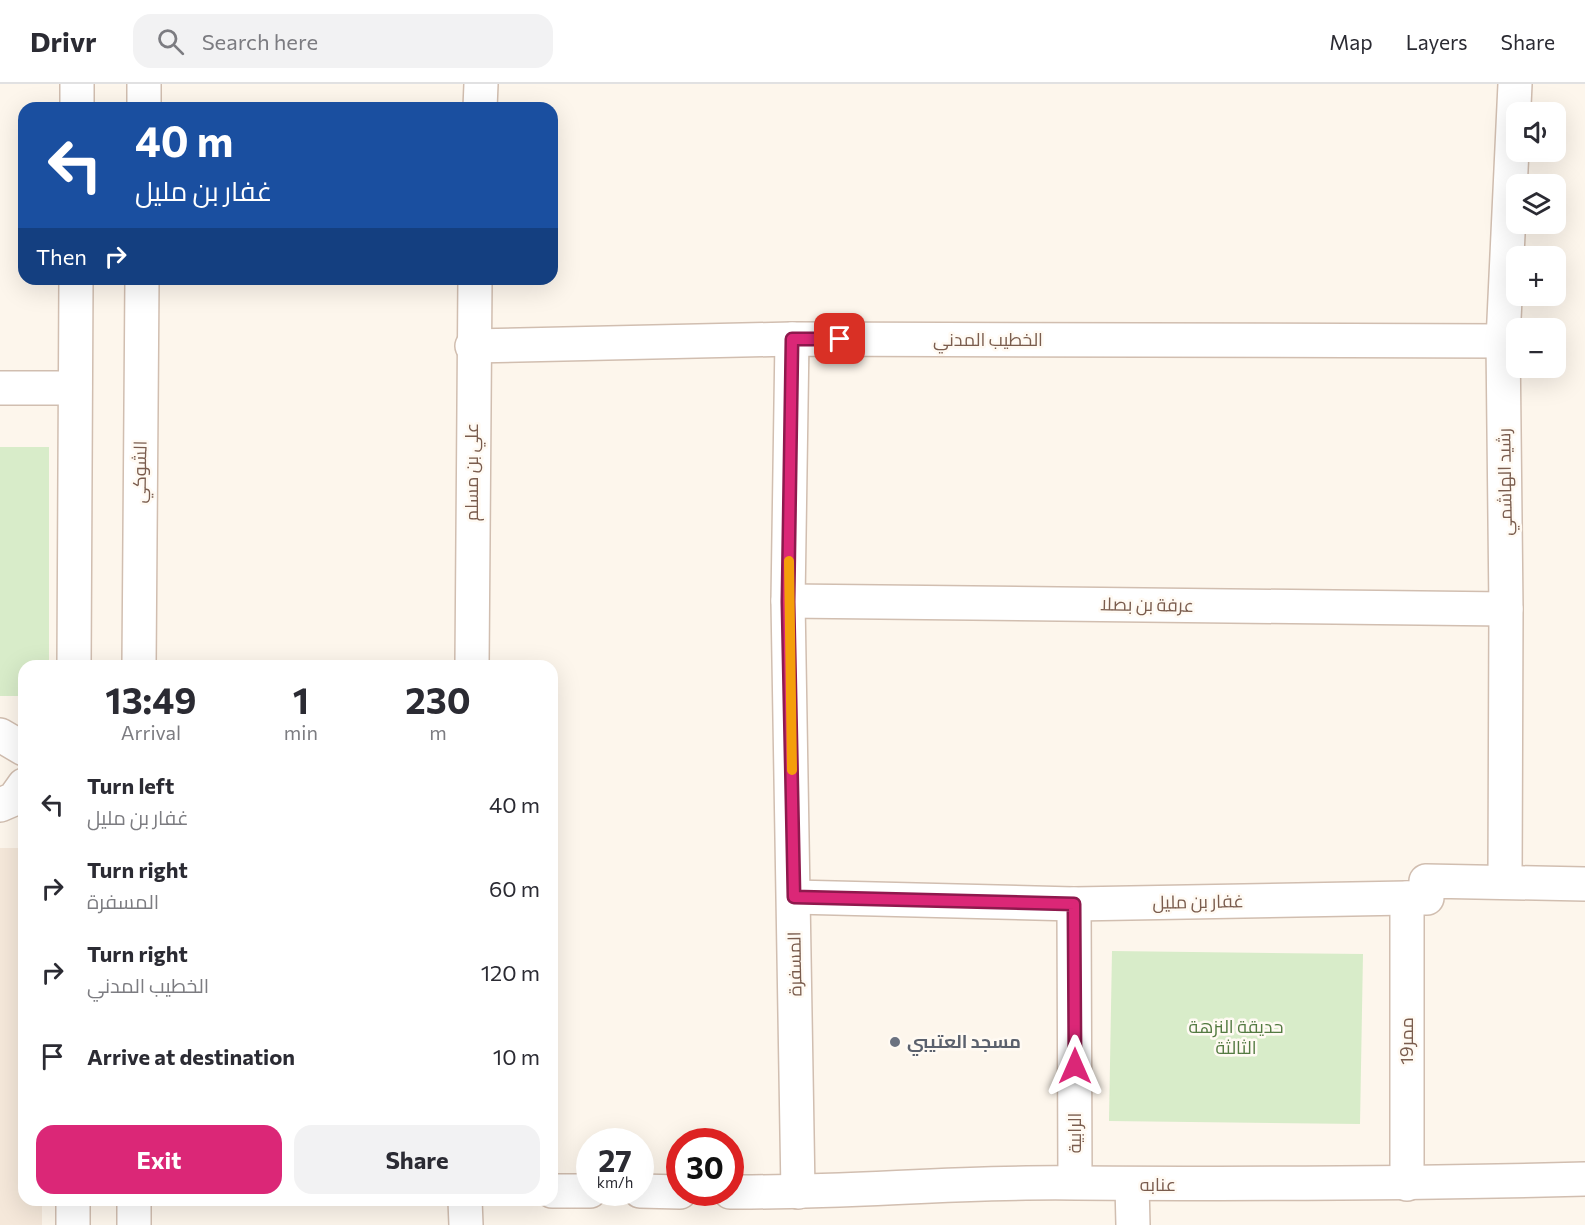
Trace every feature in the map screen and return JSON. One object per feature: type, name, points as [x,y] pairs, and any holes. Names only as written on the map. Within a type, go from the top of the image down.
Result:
[{"type":"street","points":[[480,102],[481,84]]},
{"type":"street","name":"رشيد الهاشمي","points":[[1505,881],[1506,609],[1503,341],[1515,84]]},
{"type":"street","points":[[74,660],[76,285]]},
{"type":"street","name":"الشوكي","points":[[139,660],[142,285]]},
{"type":"street","name":"علي بن مسلم","points":[[472,660],[472,346],[475,285]]},
{"type":"street","name":"الخطيب المدني","points":[[472,346],[792,339],[1503,341]]},
{"type":"street","name":"المسفرة","points":[[792,339],[788,602],[798,1192]]},
{"type":"street","points":[[0,388],[75,388]]},
{"type":"street","name":"عرفة بن بصلا","points":[[788,602],[1506,609]]},
{"type":"street","points":[[0,733],[18,732]]},
{"type":"street","points":[[0,733],[18,745]]},
{"type":"street","points":[[0,807],[14,799],[18,793]]},
{"type":"street","points":[[0,807],[18,808]]},
{"type":"street","name":"غفار بن مليل","points":[[794,897],[1074,904],[1426,898],[1426,881],[1585,884]]},
{"type":"street","name":"ممر19","points":[[1407,898],[1407,1184]]},
{"type":"street","name":"الرابية","points":[[1074,904],[1075,1182]]},
{"type":"street","name":"عنابه","points":[[744,1192],[1075,1182],[1132,1185],[1407,1184],[1585,1179]]},
{"type":"street","points":[[1132,1185],[1133,1225]]},
{"type":"street","points":[[558,1191],[576,1191]]},
{"type":"street","points":[[73,1206],[73,1225]]},
{"type":"street","points":[[134,1206],[134,1225]]},
{"type":"street","points":[[465,1206],[466,1225]]},
{"type":"shaded area","points":[[0,848],[18,848],[18,1206],[42,1206],[42,1225],[0,1225]]},
{"type":"green space","points":[[0,447],[49,447],[49,660],[18,660],[18,696],[0,696]]},
{"type":"green space","name":"حديقة النزهة الثالثة","points":[[1112,951],[1363,954],[1360,1124],[1109,1121]]},
{"type":"slow traffic","points":[[789,561],[792,770]]},
{"type":"place","name":"مسجد العتيبي","points":[[895,1042]]},
{"type":"route","points":[[840,339],[792,339],[788,602],[794,897],[1074,904],[1075,1066]]}]
